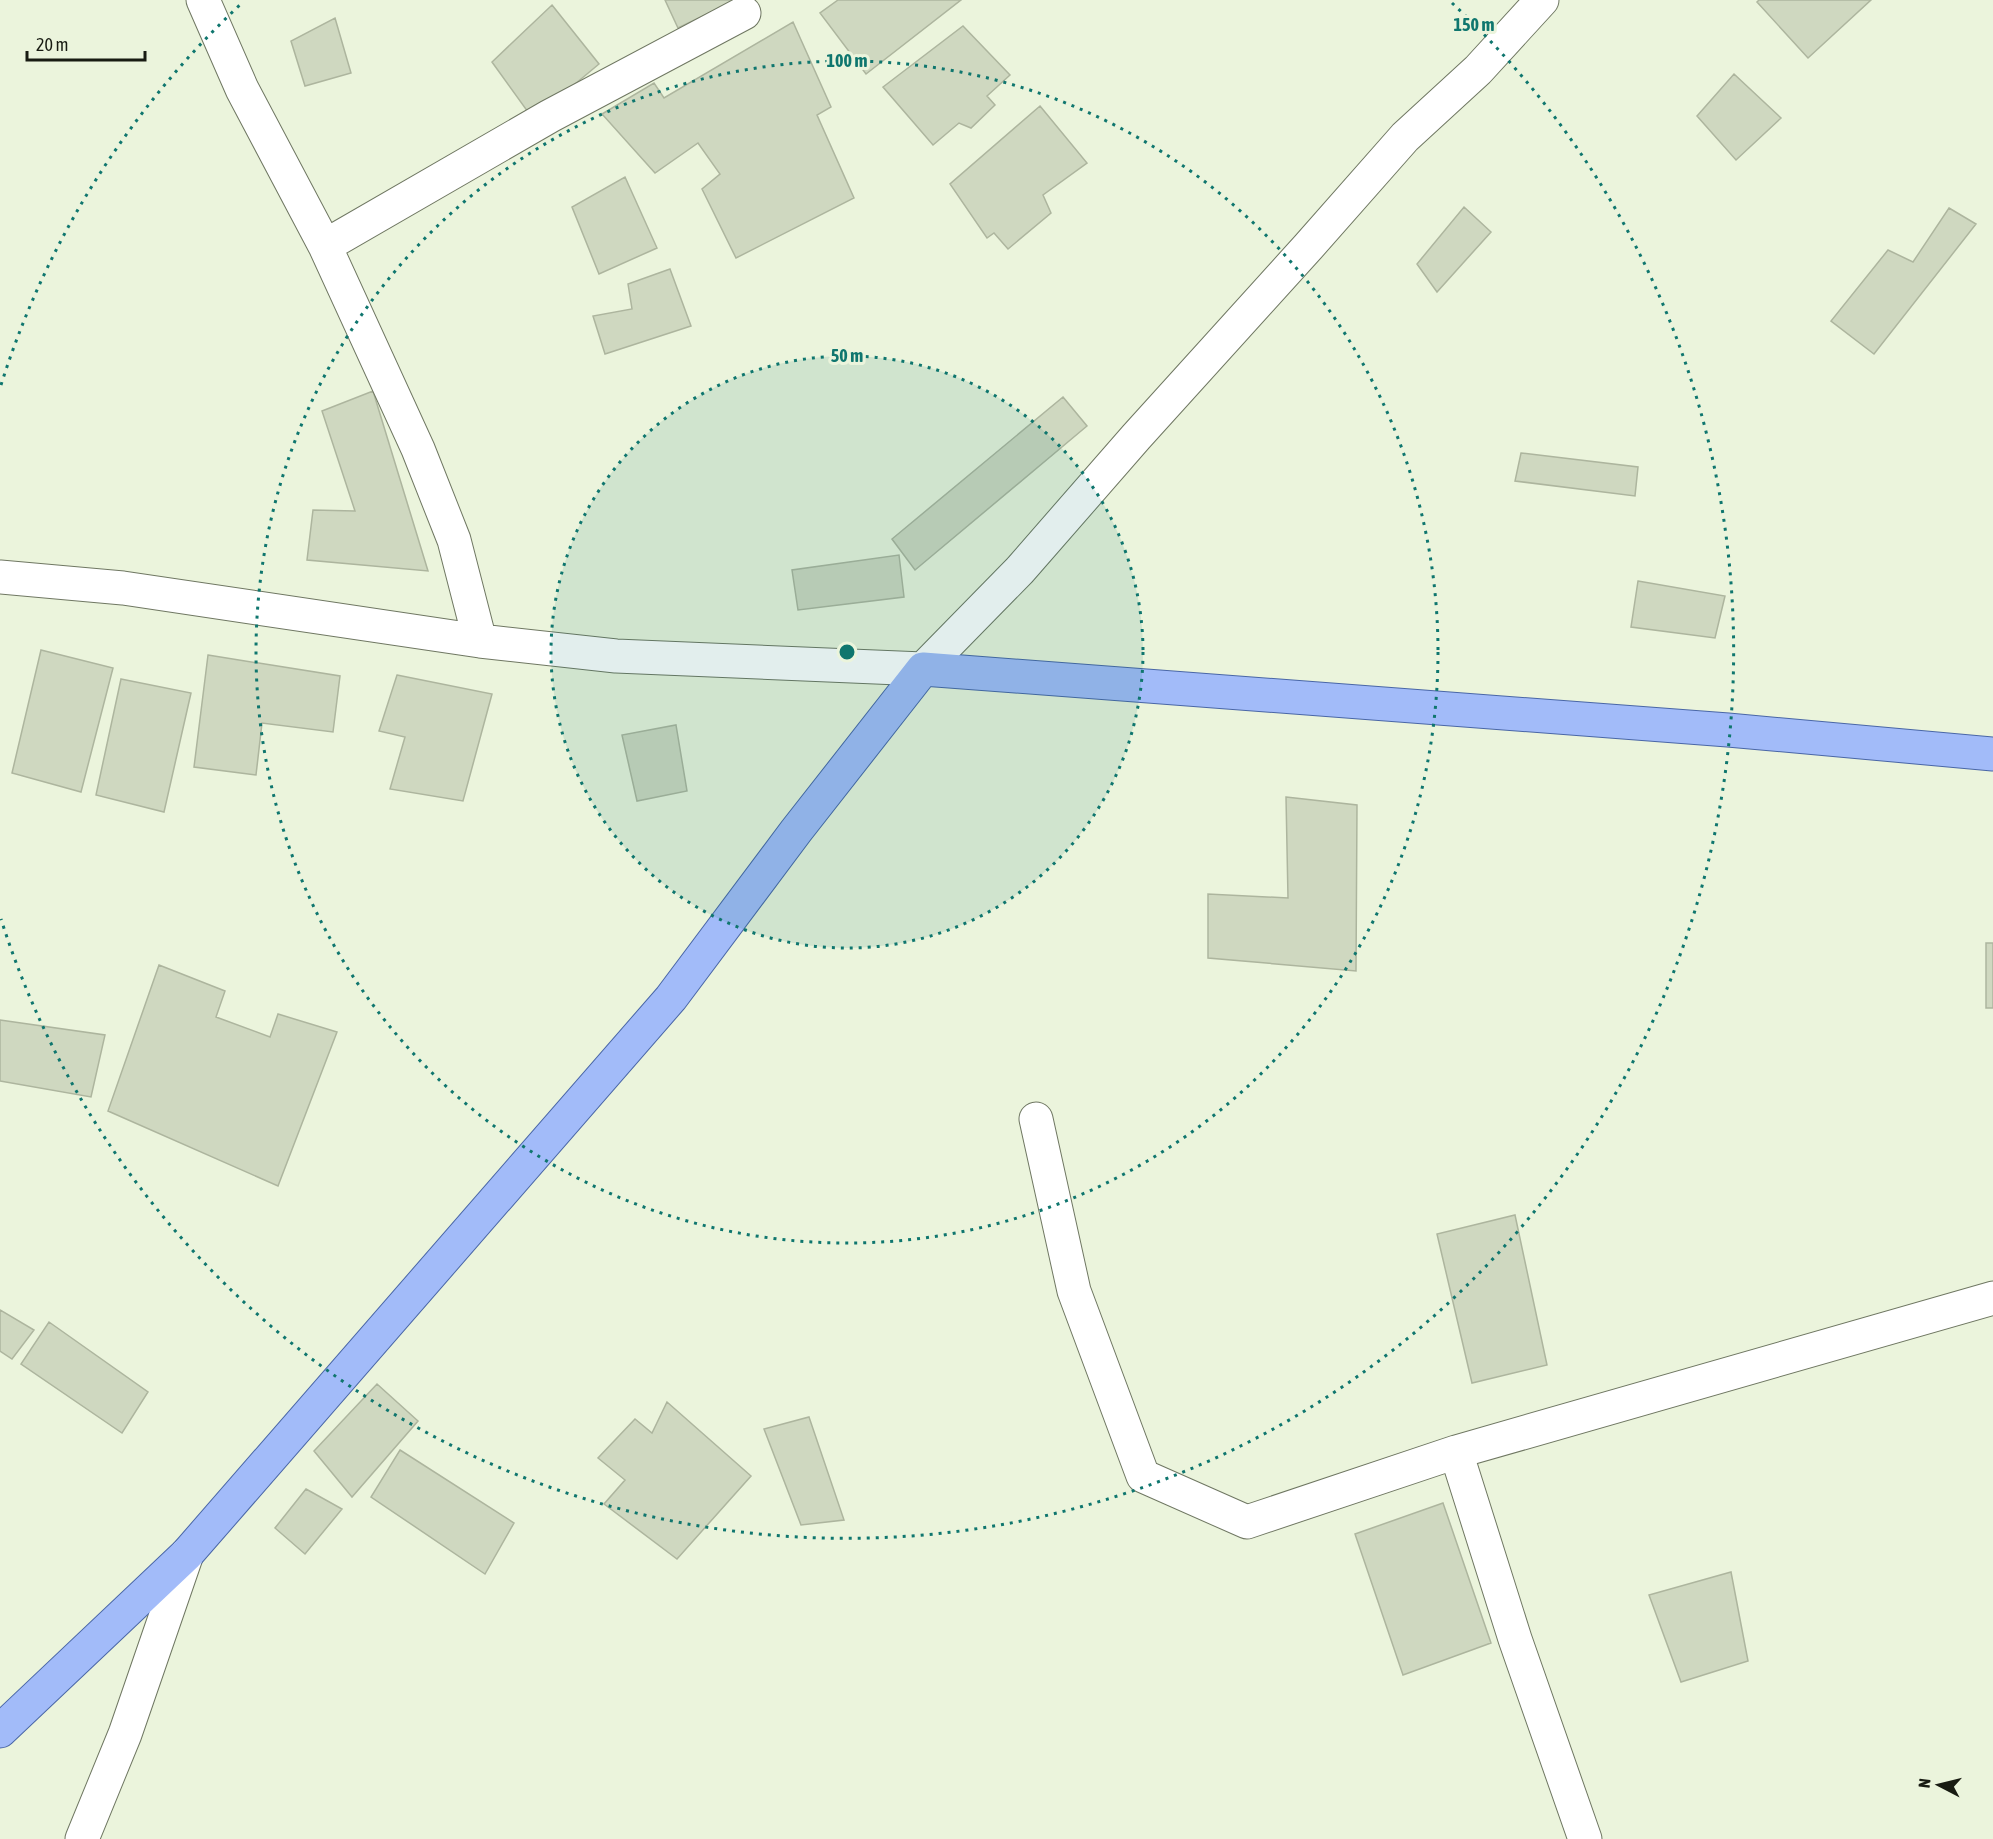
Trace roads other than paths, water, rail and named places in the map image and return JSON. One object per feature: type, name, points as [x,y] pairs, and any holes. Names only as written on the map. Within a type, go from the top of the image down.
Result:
[{"type":"main road","points":[[0,1731],[187,1554],[670,998],[796,831],[923,669],[1728,730],[1993,754]]},
{"type":"street","points":[[203,0],[242,89],[325,246],[418,448],[450,530],[480,641]]},
{"type":"street","points":[[0,577],[123,588],[480,641],[616,656],[923,669],[1020,570],[1136,436],[1406,137],[1478,70],[1542,0]]},
{"type":"street","points":[[325,246],[549,116],[744,13]]},
{"type":"street","points":[[1036,1119],[1074,1291],[1143,1476],[1247,1522],[1456,1452],[1993,1298]]},
{"type":"street","points":[[1456,1452],[1515,1639],[1585,1839]]},
{"type":"street","points":[[82,1839],[125,1734],[187,1554]]}]
